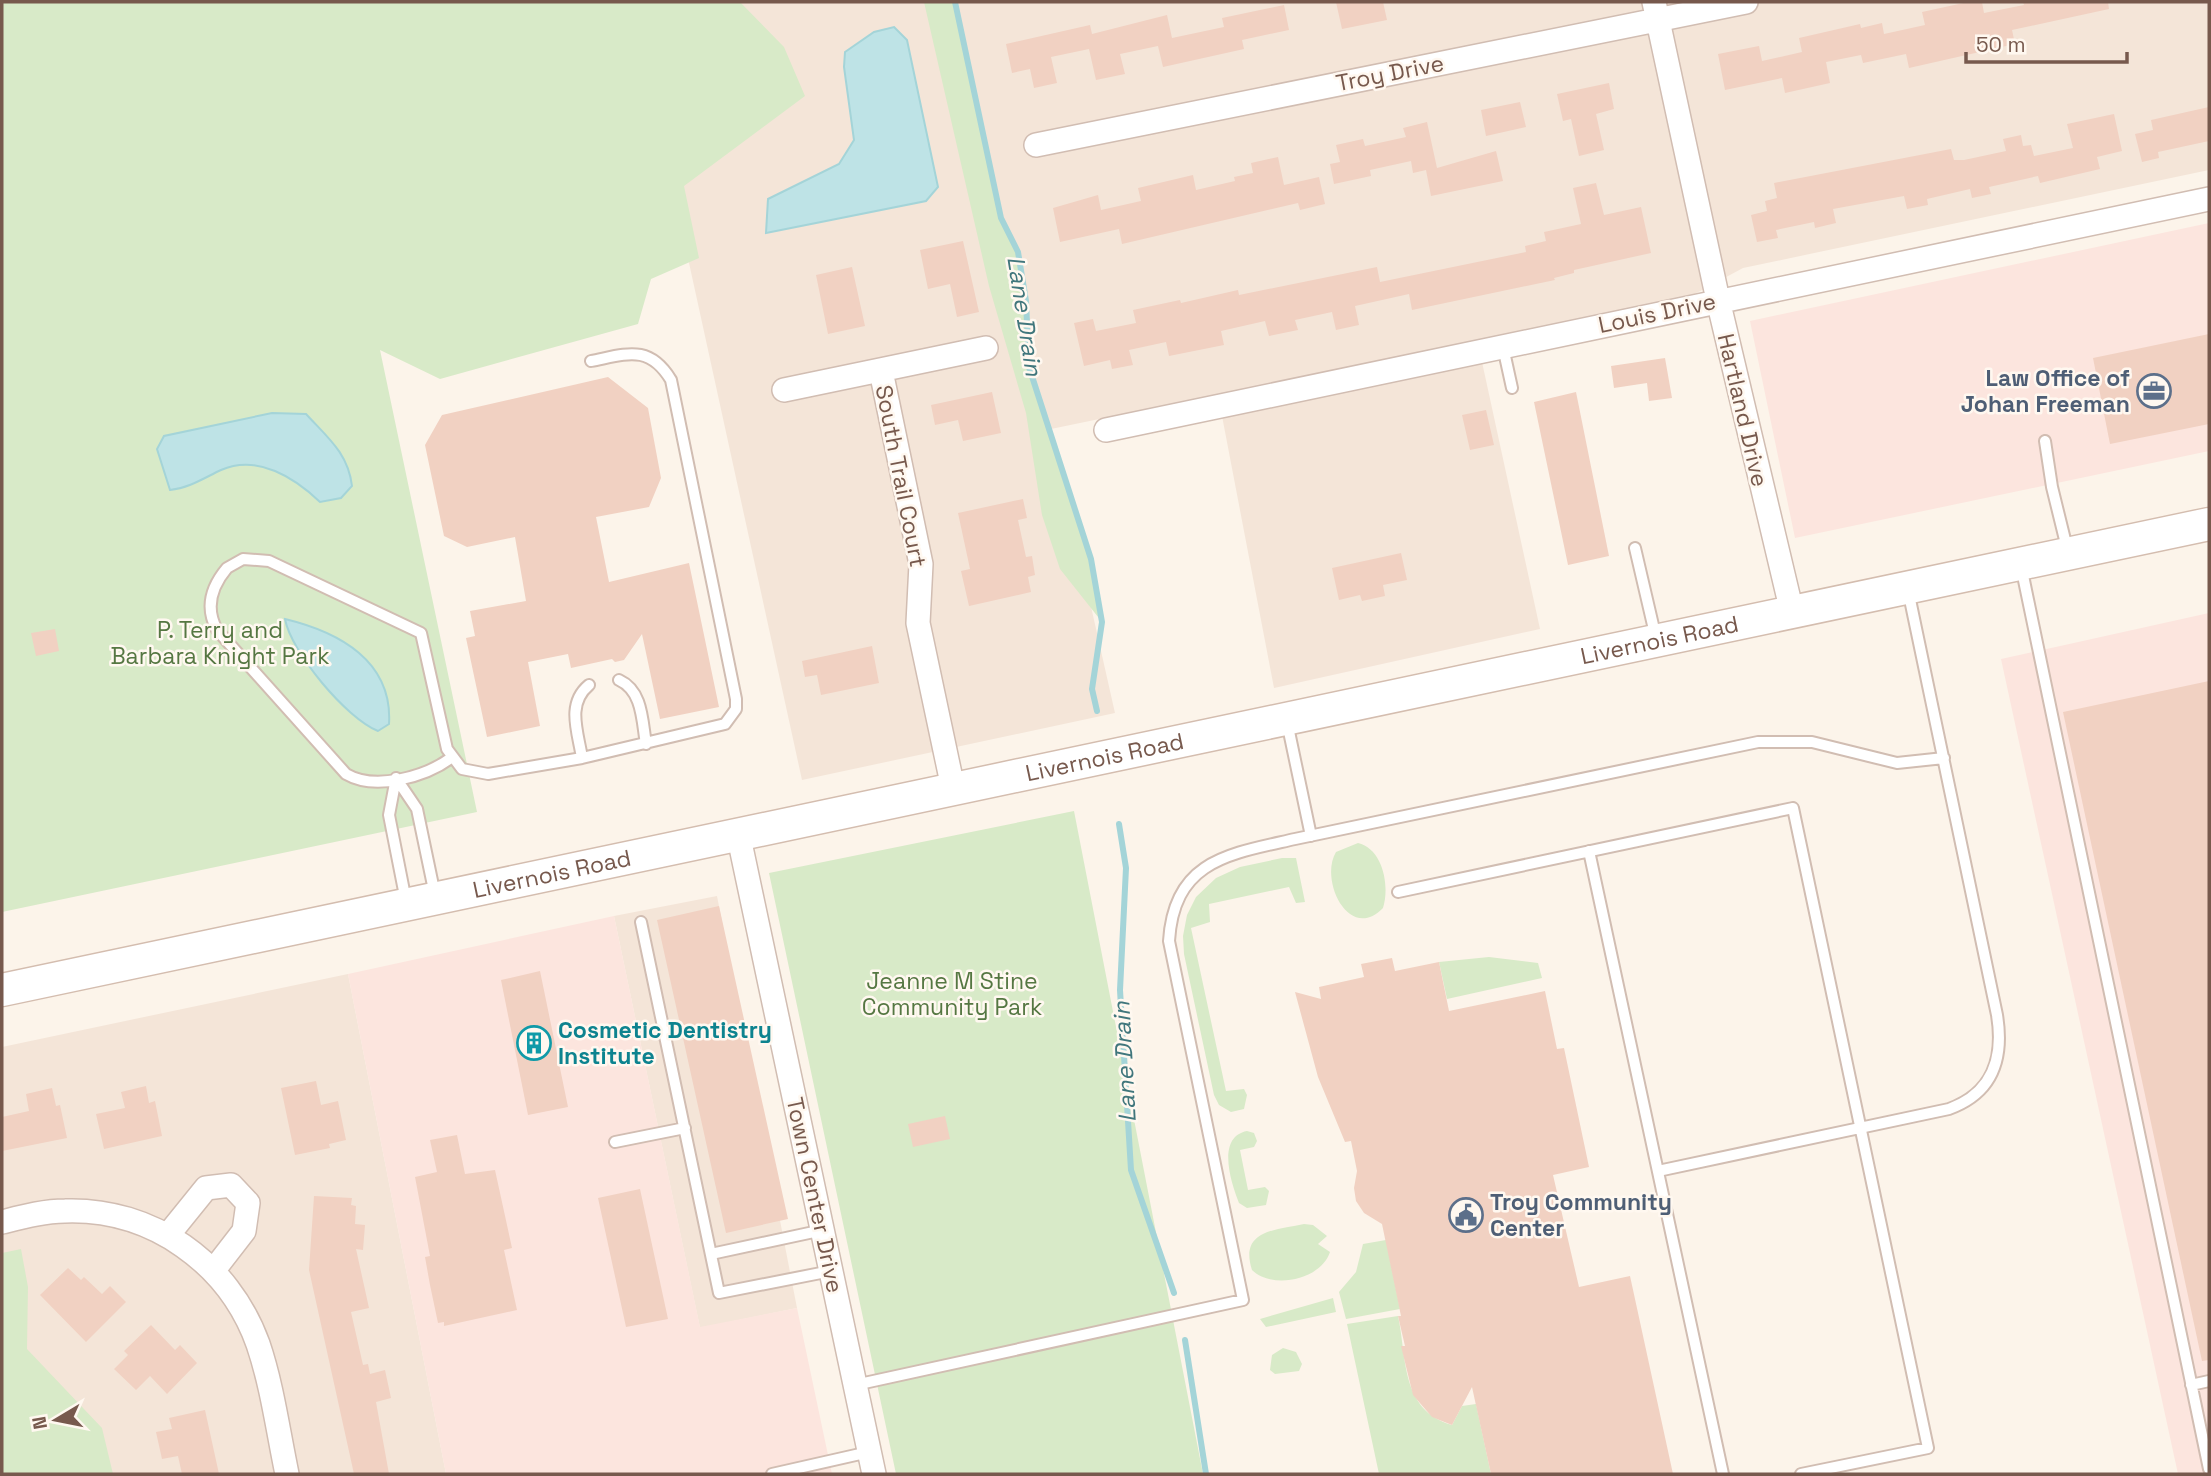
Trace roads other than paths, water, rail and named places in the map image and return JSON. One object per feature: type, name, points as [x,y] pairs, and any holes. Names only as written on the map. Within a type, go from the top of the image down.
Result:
[{"type":"main road","name":"Livernois Road","points":[[2,990],[2209,524]]},
{"type":"street","name":"Troy Drive","points":[[1035,145],[1656,11],[1746,2]]},
{"type":"street","name":"Hartland Drive","points":[[1656,11],[1718,300],[1792,612]]},
{"type":"street","name":"Louis Drive","points":[[1106,430],[2209,199]]},
{"type":"street","name":"South Trail Court","points":[[784,390],[986,348]]},
{"type":"street","name":"South Trail Court","points":[[881,371],[921,564],[918,623],[953,788]]},
{"type":"street","name":"Town Center Drive","points":[[738,833],[872,1463]]},
{"type":"street","points":[[168,1235],[196,1196],[206,1188],[231,1185],[242,1193],[248,1203],[244,1231],[213,1271]]},
{"type":"street","points":[[2,1222],[64,1211],[118,1217],[168,1235],[213,1271],[233,1294],[258,1346],[287,1474]]},
{"type":"lane","points":[[1503,347],[1512,388]]},
{"type":"lane","points":[[451,758],[434,769],[372,782],[346,774],[217,631],[209,610],[210,599],[227,568],[243,559],[269,561],[421,633],[444,740],[451,758],[462,769],[479,775],[582,758],[725,724],[736,709],[736,699],[671,380],[662,365],[650,356],[638,354],[591,361]]},
{"type":"lane","points":[[2045,441],[2052,487],[2068,552]]},
{"type":"lane","points":[[1635,548],[1657,641]]},
{"type":"lane","points":[[2021,564],[2209,1469]]},
{"type":"lane","points":[[1658,1171],[1959,1105],[1987,1084],[1998,1062],[2000,1034],[1997,1015],[1908,588]]},
{"type":"lane","points":[[619,680],[634,690],[639,700],[646,744]]},
{"type":"lane","points":[[582,758],[575,704],[578,695],[589,685]]},
{"type":"lane","points":[[1287,719],[1311,836]]},
{"type":"lane","points":[[855,1385],[1243,1300],[1171,955],[1170,930],[1175,907],[1185,887],[1212,862],[1236,852],[1758,742],[1812,742],[1897,763],[1944,758]]},
{"type":"lane","points":[[396,778],[417,809],[421,901]]},
{"type":"lane","points":[[396,778],[389,815],[421,901]]},
{"type":"lane","points":[[1398,892],[1793,808],[1928,1448],[1801,1474]]},
{"type":"lane","points":[[1589,850],[1723,1474]]},
{"type":"lane","points":[[641,922],[719,1293],[831,1271]]},
{"type":"lane","points":[[615,1142],[685,1128]]},
{"type":"lane","points":[[711,1254],[823,1230]]},
{"type":"lane","points":[[2191,1385],[2209,1381]]},
{"type":"lane","points":[[772,1474],[872,1463]]},
{"type":"water","points":[[894,27],[907,40],[938,187],[926,201],[766,233],[768,199],[839,164],[854,140],[844,67],[845,52],[874,32]]},
{"type":"water","points":[[272,413],[306,414],[336,447],[346,464],[352,486],[341,498],[320,502],[287,477],[275,471],[249,465],[221,470],[190,485],[170,490],[157,449],[164,436]]},
{"type":"water","points":[[285,619],[325,632],[359,653],[382,683],[388,702],[389,724],[378,731],[365,724],[336,699],[298,649]]},
{"type":"waterway","name":"Lane Drain","points":[[955,2],[1001,218],[1018,252],[1026,301],[1029,367],[1091,559],[1102,622],[1092,689],[1097,711]]},
{"type":"waterway","name":"Lane Drain","points":[[1119,824],[1126,868],[1120,990],[1131,1170],[1174,1293]]},
{"type":"waterway","name":"Lane Drain","points":[[1185,1340],[1206,1474]]},
{"type":"place","name":"Law Office of Johan Freeman","points":[[2154,391]]},
{"type":"place","name":"Cosmetic Dentistry Institute","points":[[534,1043]]},
{"type":"place","name":"Troy Community Center","points":[[1466,1215]]},
{"type":"park label","name":"P. Terry and Barbara Knight Park","points":[[220,643]]},
{"type":"park label","name":"Jeanne M Stine Community Park","points":[[952,994]]}]
